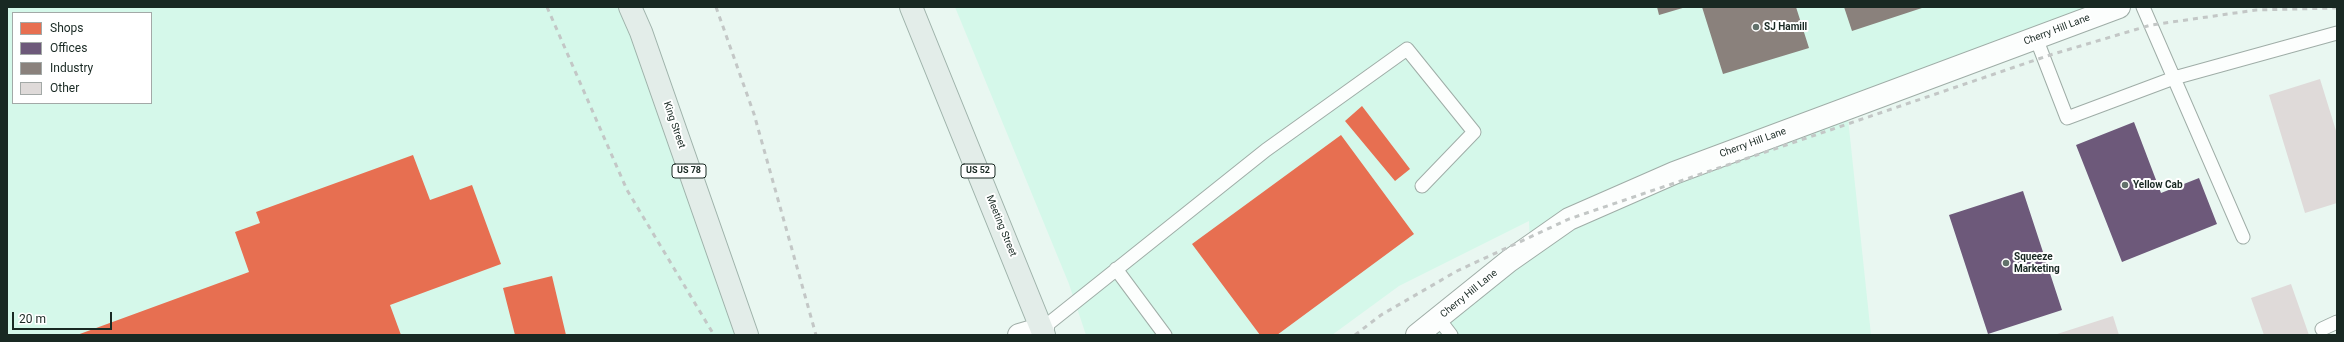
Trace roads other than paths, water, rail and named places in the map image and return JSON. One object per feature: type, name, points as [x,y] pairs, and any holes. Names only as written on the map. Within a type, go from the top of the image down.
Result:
[{"type":"main road","name":"King Street","points":[[630,7],[641,32],[747,335]]},
{"type":"main road","name":"Meeting Street","points":[[911,7],[1044,331]]},
{"type":"street","name":"Cherry Hill Lane","points":[[1417,335],[1444,327],[1510,261],[1569,219],[1674,173],[2119,7]]},
{"type":"street","points":[[1019,335],[1044,331]]},
{"type":"lane","points":[[2143,7],[2243,237]]},
{"type":"lane","points":[[2036,38],[2067,118],[2174,78],[2337,33]]},
{"type":"lane","points":[[1044,331],[1116,269],[1266,150],[1407,49],[1474,132],[1422,186]]},
{"type":"lane","points":[[1116,269],[1165,335]]},
{"type":"lane","points":[[2322,329],[2337,322]]},
{"type":"railway","points":[[547,7],[627,190],[714,335]]},
{"type":"railway","points":[[716,7],[754,114],[816,335]]},
{"type":"railway","points":[[1355,335],[1381,315],[1457,271],[1569,219],[2050,55],[2151,25],[2256,10],[2337,8]]},
{"type":"place","name":"SJ Hamill","points":[[1756,27]]},
{"type":"place","name":"Yellow Cab","points":[[2125,185]]},
{"type":"place","name":"Squeeze Marketing","points":[[2006,263]]}]
